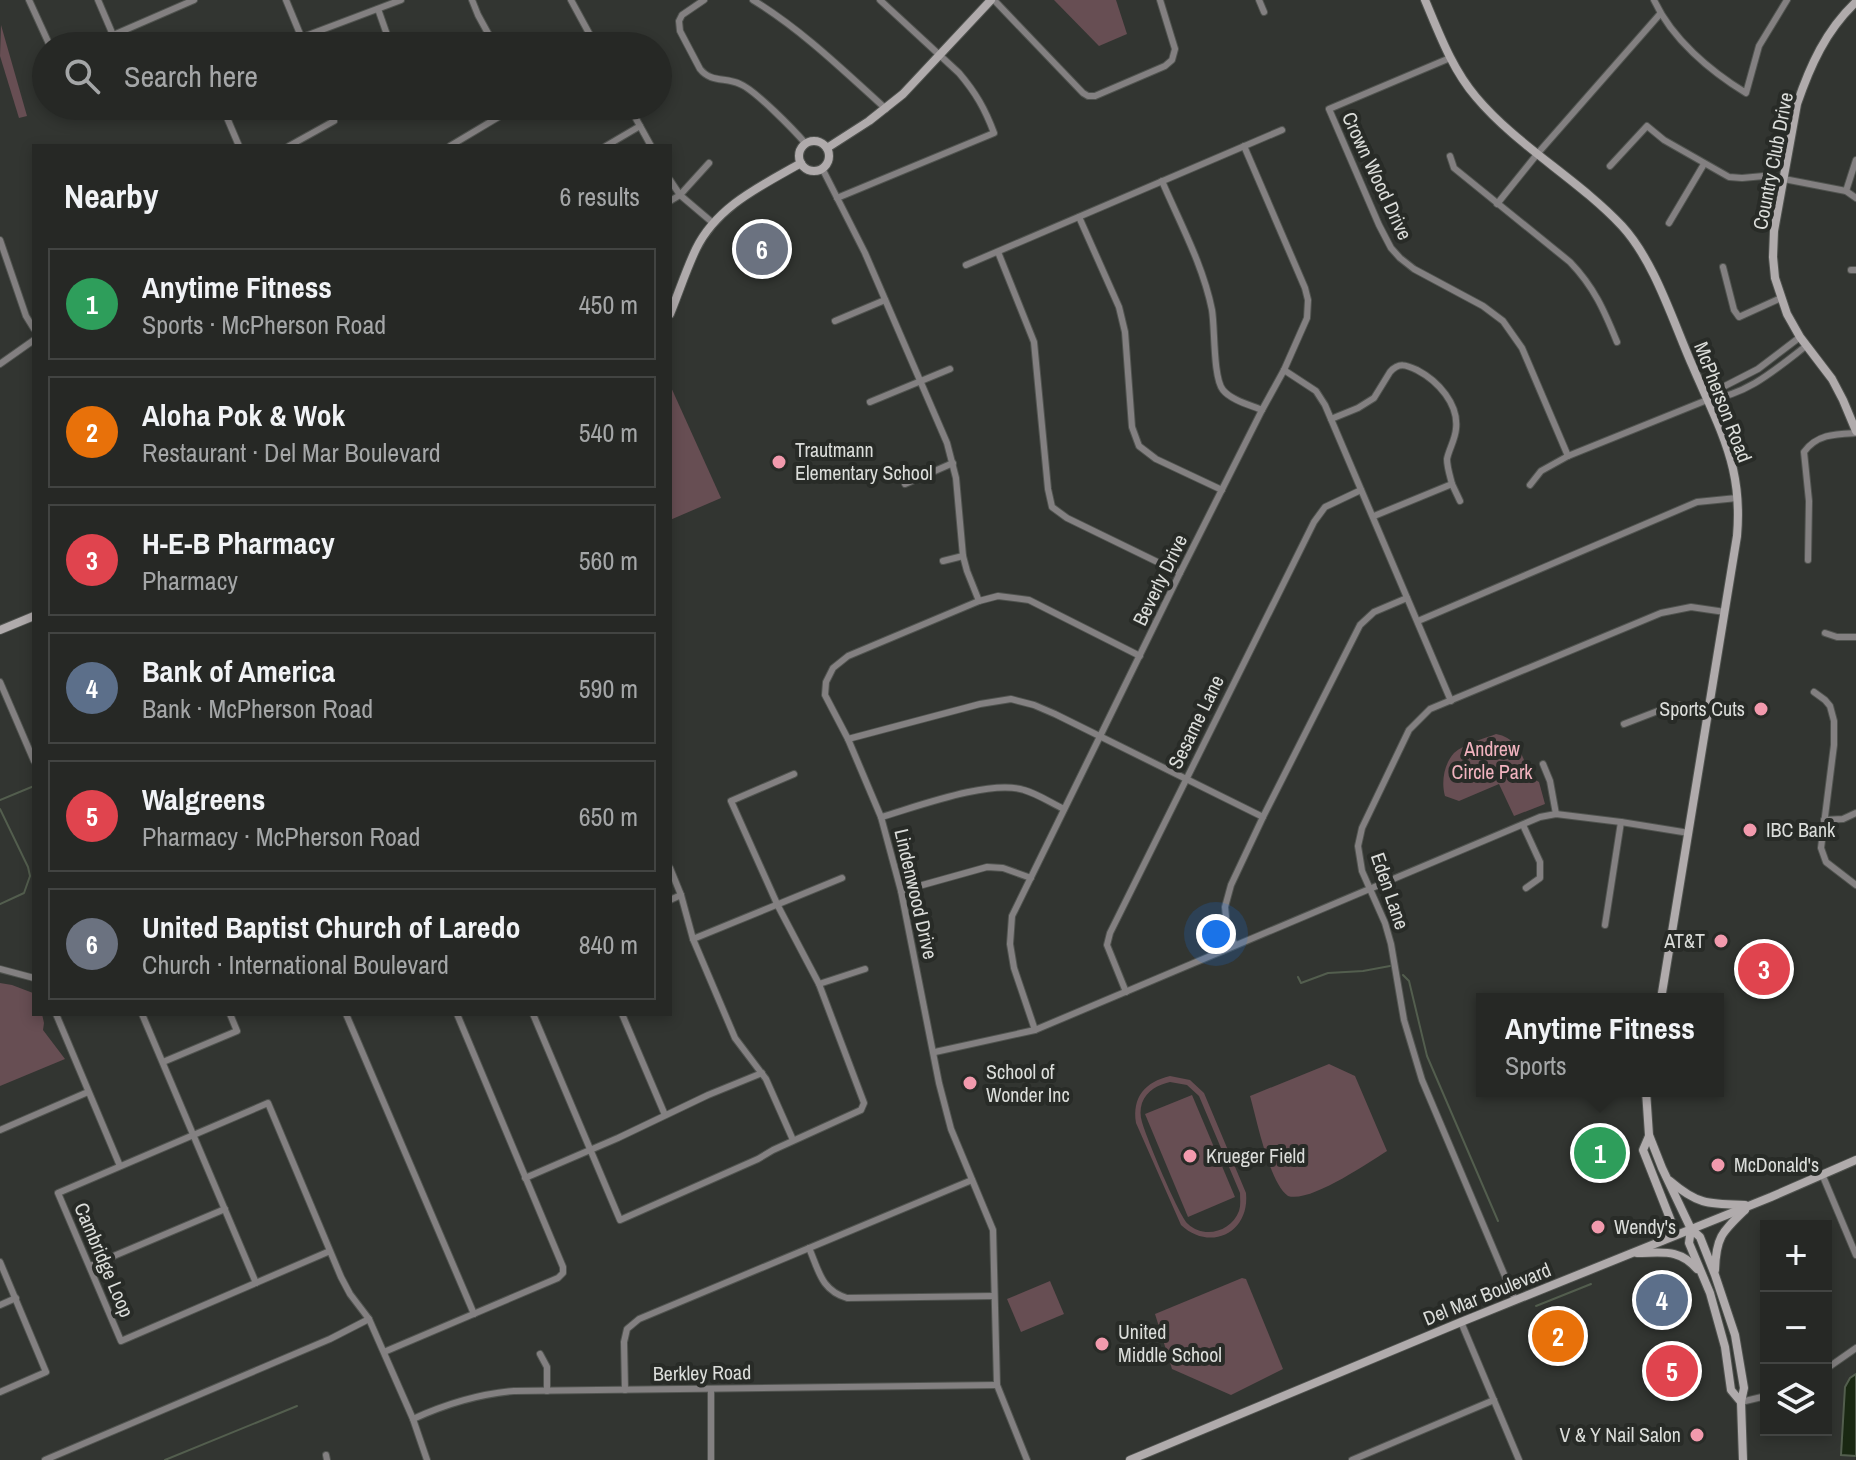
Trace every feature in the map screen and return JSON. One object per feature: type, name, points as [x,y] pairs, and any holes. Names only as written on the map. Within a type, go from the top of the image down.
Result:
[{"type":"main road","points":[[827,148],[903,94],[993,0]]},
{"type":"main road","name":"McPherson Road","points":[[1425,0],[1450,58],[1476,98],[1493,116],[1603,208],[1634,240],[1656,281],[1729,452],[1737,498],[1737,536],[1662,993]]},
{"type":"main road","name":"Country Club Drive","points":[[1856,2],[1834,27],[1812,63],[1797,104],[1773,243],[1775,278],[1781,298],[1800,337],[1832,379],[1856,432]]},
{"type":"main road","points":[[817,141],[827,148],[829,159],[822,168],[812,171],[801,163],[800,152],[806,144],[817,141]]},
{"type":"main road","points":[[672,309],[697,248],[713,223],[749,193],[801,163]]},
{"type":"main road","points":[[0,630],[32,617]]},
{"type":"main road","points":[[1646,1097],[1649,1135],[1691,1229],[1700,1237],[1738,1350],[1744,1388],[1741,1402],[1743,1460]]},
{"type":"main road","points":[[1649,1135],[1643,1150],[1671,1221],[1663,1240]]},
{"type":"main road","name":"Del Mar Boulevard","points":[[1130,1460],[1856,1160]]},
{"type":"main road","points":[[1666,1178],[1682,1192],[1705,1203],[1750,1205]]},
{"type":"main road","points":[[1715,1275],[1717,1244],[1721,1236],[1750,1205]]},
{"type":"main road","points":[[1691,1229],[1689,1243],[1710,1293],[1725,1347],[1731,1390],[1741,1402]]},
{"type":"main road","points":[[1632,1253],[1679,1254],[1703,1276]]},
{"type":"street","points":[[29,0],[44,32]]},
{"type":"street","points":[[98,0],[112,32]]},
{"type":"street","points":[[120,32],[194,0]]},
{"type":"street","points":[[286,0],[299,32]]},
{"type":"street","points":[[315,32],[401,0]]},
{"type":"street","points":[[472,0],[487,32]]},
{"type":"street","points":[[571,0],[588,32]]},
{"type":"street","points":[[704,0],[682,15],[679,21],[680,31],[704,75],[742,84],[806,144]]},
{"type":"street","points":[[753,0],[813,42],[886,109]]},
{"type":"street","points":[[837,198],[994,133],[977,95],[959,73],[880,0]]},
{"type":"street","points":[[993,0],[1088,96],[1095,96],[1165,66],[1172,60],[1175,49],[1160,0]]},
{"type":"street","points":[[1259,0],[1264,12]]},
{"type":"street","points":[[1654,0],[1660,14],[1687,47],[1746,93],[1759,46],[1787,0]]},
{"type":"street","points":[[378,9],[386,32]]},
{"type":"street","points":[[1497,204],[1660,14]]},
{"type":"street","name":"Crown Wood Drive","points":[[1450,58],[1329,109],[1391,248],[1414,269],[1483,306],[1503,321],[1522,348],[1568,456]]},
{"type":"street","points":[[228,120],[238,144]]},
{"type":"street","points":[[293,144],[334,120]]},
{"type":"street","points":[[453,144],[494,120]]},
{"type":"street","points":[[637,120],[650,144]]},
{"type":"street","points":[[609,144],[640,126]]},
{"type":"street","points":[[1610,166],[1647,126],[1664,140],[1729,177],[1784,179],[1846,191],[1856,198]]},
{"type":"street","points":[[966,265],[1282,130]]},
{"type":"street","name":"Beverly Drive","points":[[1035,1030],[1014,968],[1010,944],[1012,916],[1307,318],[1305,288],[1244,146]]},
{"type":"street","points":[[1450,156],[1454,168],[1581,273],[1602,305],[1617,342]]},
{"type":"street","points":[[1846,191],[1856,160]]},
{"type":"street","points":[[672,200],[709,163]]},
{"type":"street","points":[[1669,223],[1704,164]]},
{"type":"street","points":[[822,168],[865,253],[953,463],[963,556],[979,601]]},
{"type":"street","points":[[1162,181],[1196,258],[1209,297],[1221,389],[1262,410]]},
{"type":"street","points":[[672,183],[680,195],[713,223]]},
{"type":"street","points":[[1079,217],[1119,307],[1125,332],[1132,427],[1139,446],[1156,459],[1222,490]]},
{"type":"street","points":[[0,240],[32,326]]},
{"type":"street","points":[[998,252],[1034,342],[1052,507],[1067,518],[1180,573]]},
{"type":"street","points":[[1723,267],[1734,310],[1739,317],[1781,298]]},
{"type":"street","points":[[835,321],[885,300]]},
{"type":"street","points":[[1707,400],[1721,388],[1758,369],[1800,337]]},
{"type":"street","points":[[0,364],[32,341]]},
{"type":"street","points":[[1530,485],[1541,471],[1568,456],[1754,384],[1806,346]]},
{"type":"street","points":[[1331,419],[1374,398],[1393,368],[1400,365],[1409,366],[1436,381],[1450,402],[1457,424],[1448,457],[1452,484],[1460,501]]},
{"type":"street","points":[[870,402],[950,369]]},
{"type":"street","points":[[1284,370],[1316,391],[1325,405],[1451,701]]},
{"type":"street","points":[[1808,560],[1809,501],[1804,452],[1824,436],[1856,432]]},
{"type":"street","points":[[905,484],[953,463]]},
{"type":"street","points":[[1374,516],[1452,484]]},
{"type":"street","name":"Sesame Lane","points":[[1126,992],[1107,945],[1110,933],[1314,522],[1325,507],[1361,490]]},
{"type":"street","points":[[1418,621],[1697,502],[1737,498]]},
{"type":"street","points":[[943,561],[963,556]]},
{"type":"street","name":"Lindenwood Drive","points":[[1027,1460],[997,1385],[993,1230],[951,1129],[901,891],[881,817],[848,739],[825,695],[826,682],[833,668],[848,656],[979,601],[998,596],[1029,600],[1140,656]]},
{"type":"street","points":[[1235,945],[1227,928],[1225,907],[1231,885],[1263,817],[1360,625],[1374,612],[1407,598]]},
{"type":"street","name":"Eden Lane","points":[[1515,1300],[1422,1080],[1408,1034],[1391,944],[1362,871],[1358,846],[1362,828],[1409,730],[1430,709],[1661,613],[1691,607],[1725,612]]},
{"type":"street","points":[[1825,633],[1837,637],[1856,637]]},
{"type":"street","points":[[0,682],[32,754]]},
{"type":"street","points":[[1814,692],[1830,706],[1834,721],[1834,745],[1821,840],[1823,855],[1826,862],[1856,885]]},
{"type":"street","points":[[848,739],[980,704],[1011,699],[1034,705],[1101,736],[1263,817]]},
{"type":"street","points":[[1624,724],[1680,705],[1709,709]]},
{"type":"street","points":[[1543,764],[1550,781],[1556,814]]},
{"type":"street","points":[[534,1016],[620,1220],[861,1110],[864,1103],[819,984],[778,906],[731,801],[794,774]]},
{"type":"street","points":[[881,817],[971,792],[1005,786],[1023,790],[1064,809]]},
{"type":"street","points":[[1824,820],[1843,819],[1856,813]]},
{"type":"street","points":[[935,1052],[1035,1030],[1540,817],[1556,814],[1689,833]]},
{"type":"street","points":[[1605,925],[1621,822]]},
{"type":"street","points":[[1523,825],[1540,862],[1540,878],[1526,888]]},
{"type":"street","points":[[901,891],[987,867],[1003,868],[1031,878]]},
{"type":"street","points":[[672,873],[693,939],[735,1038],[762,1073],[793,1140]]},
{"type":"street","points":[[693,939],[842,878]]},
{"type":"street","points":[[672,899],[681,895]]},
{"type":"street","points":[[0,969],[32,977]]},
{"type":"street","points":[[819,984],[865,969]]},
{"type":"street","points":[[57,1016],[120,1166]]},
{"type":"street","points":[[143,1016],[256,1283]]},
{"type":"street","points":[[163,1062],[237,1031],[231,1016]]},
{"type":"street","points":[[347,1016],[474,1314]]},
{"type":"street","points":[[384,1352],[558,1278],[563,1273],[458,1016]]},
{"type":"street","points":[[623,1016],[665,1115]]},
{"type":"street","points":[[525,1178],[762,1073]]},
{"type":"street","points":[[0,1130],[88,1092]]},
{"type":"street","name":"Cambridge Loop","points":[[268,1103],[330,1251],[121,1341],[58,1193],[194,1134],[268,1103]]},
{"type":"street","points":[[1822,1174],[1856,1255]]},
{"type":"street","points":[[625,1390],[624,1342],[627,1329],[639,1319],[972,1180]]},
{"type":"street","points":[[90,1266],[225,1209]]},
{"type":"street","points":[[809,1248],[826,1288],[847,1298],[994,1296]]},
{"type":"street","points":[[330,1251],[350,1294],[369,1319],[413,1419],[427,1460]]},
{"type":"street","points":[[0,1262],[46,1372],[0,1392]]},
{"type":"street","points":[[0,1305],[16,1298]]},
{"type":"street","points":[[45,1460],[330,1339],[369,1319]]},
{"type":"street","points":[[1461,1322],[1519,1460]]},
{"type":"street","points":[[1832,1365],[1856,1348]]},
{"type":"street","points":[[540,1354],[547,1367],[547,1391]]},
{"type":"street","name":"Berkley Road","points":[[413,1419],[444,1405],[490,1393],[997,1385]]},
{"type":"street","points":[[711,1389],[711,1460]]},
{"type":"street","points":[[1741,1402],[1760,1397]]},
{"type":"street","points":[[1352,1460],[1494,1400]]},
{"type":"street","points":[[1154,1450],[1159,1460]]},
{"type":"green space","points":[[1054,0],[1116,0],[1127,34],[1099,46]]},
{"type":"green space","points":[[1,25],[27,116],[19,118],[0,56]]},
{"type":"green space","points":[[672,389],[721,498],[672,519]]},
{"type":"green space","name":"Andrew Circle Park","points":[[1496,734],[1504,736],[1519,749],[1529,776],[1539,782],[1545,804],[1514,816],[1499,784],[1459,801],[1445,796],[1444,773],[1454,753],[1468,744]]},
{"type":"green space","points":[[0,983],[32,993],[32,1016],[42,1016],[43,1030],[65,1059],[0,1086]]},
{"type":"green space","points":[[1329,1064],[1355,1076],[1387,1151],[1310,1194],[1288,1196],[1269,1165],[1250,1096]]},
{"type":"green space","points":[[1170,1076],[1190,1080],[1204,1093],[1246,1193],[1242,1219],[1226,1234],[1204,1237],[1181,1225],[1136,1123],[1138,1098],[1147,1087]],"holes":[[[1170,1082],[1187,1085],[1199,1096],[1240,1193],[1240,1209],[1235,1218],[1216,1231],[1202,1231],[1188,1224],[1163,1176],[1141,1120],[1142,1103],[1153,1089]]]},
{"type":"green space","name":"Krueger Field","points":[[1192,1095],[1235,1197],[1188,1217],[1145,1114]]},
{"type":"green space","points":[[1246,1279],[1283,1369],[1231,1395],[1172,1369],[1155,1314]]},
{"type":"green space","points":[[1050,1281],[1064,1314],[1021,1332],[1007,1299]]},
{"type":"shaded area","points":[[1856,1374],[1856,1456],[1841,1455],[1845,1387]]},
{"type":"waterway","points":[[0,800],[32,787]]},
{"type":"waterway","points":[[0,809],[30,876],[24,893],[0,904]]},
{"type":"waterway","points":[[1298,977],[1301,983],[1328,973],[1390,966]]},
{"type":"waterway","points":[[1403,975],[1409,981],[1427,1056],[1498,1221]]},
{"type":"waterway","points":[[1536,1306],[1591,1284]]},
{"type":"waterway","points":[[165,1460],[297,1406]]},
{"type":"place","name":"United Baptist Church of Laredo","points":[[762,249]]},
{"type":"place","name":"Trautmann Elementary School","points":[[779,462]]},
{"type":"place","name":"Sports Cuts","points":[[1761,709]]},
{"type":"place","name":"IBC Bank","points":[[1750,830]]},
{"type":"place","name":"AT&T","points":[[1721,941]]},
{"type":"place","name":"H-E-B Pharmacy","points":[[1764,969]]},
{"type":"place","name":"School of Wonder Inc","points":[[970,1083]]},
{"type":"place","name":"Anytime Fitness","points":[[1600,1153]]},
{"type":"place","name":"Krueger Field","points":[[1190,1156]]},
{"type":"place","name":"McDonald's","points":[[1718,1165]]},
{"type":"place","name":"Wendy's","points":[[1598,1227]]},
{"type":"place","name":"Bank of America","points":[[1662,1300]]},
{"type":"place","name":"Aloha Pok & Wok","points":[[1558,1336]]},
{"type":"place","name":"United Middle School","points":[[1102,1344]]},
{"type":"place","name":"Walgreens","points":[[1672,1371]]},
{"type":"place","name":"V & Y Nail Salon","points":[[1697,1435]]}]
